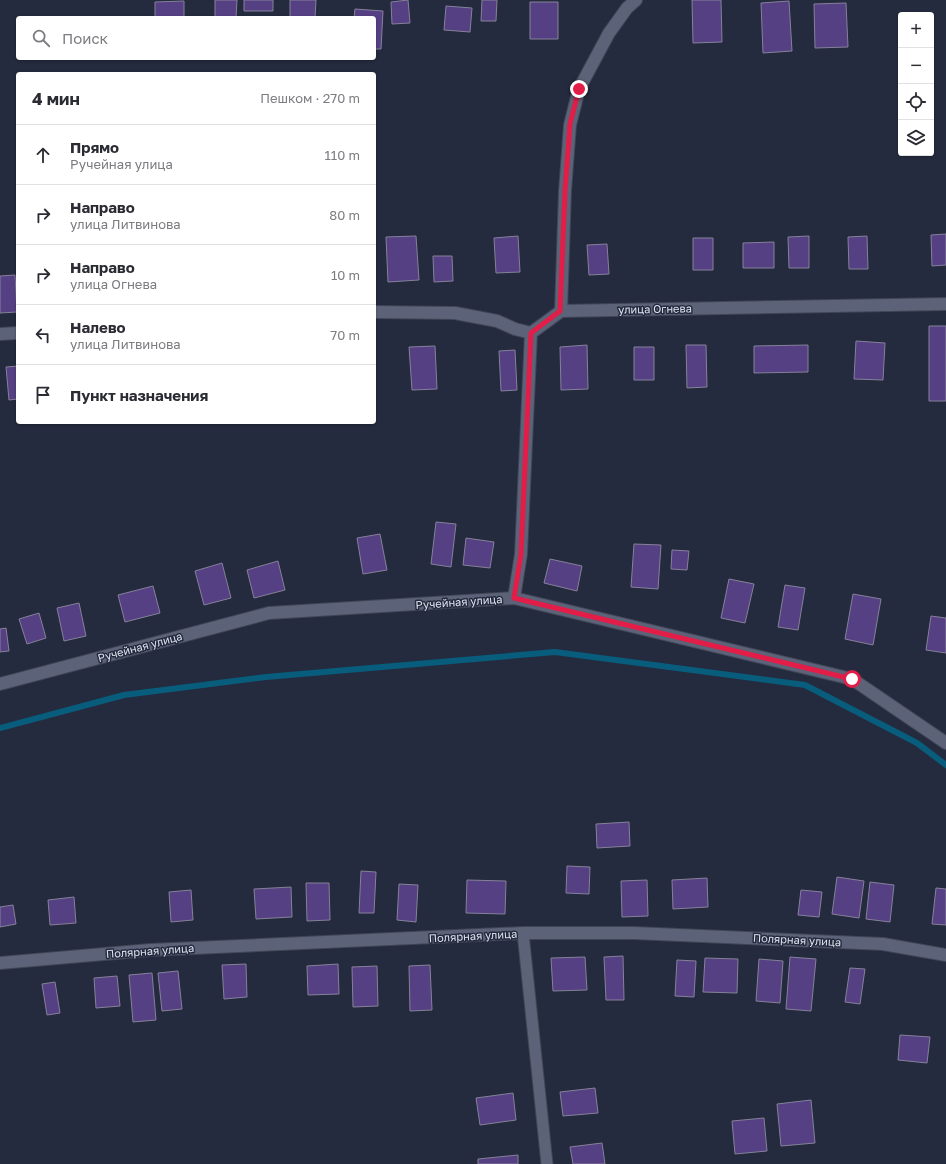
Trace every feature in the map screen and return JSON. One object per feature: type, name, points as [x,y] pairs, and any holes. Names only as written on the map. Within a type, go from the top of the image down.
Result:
[{"type":"street","points":[[531,333],[560,311],[565,191],[570,124],[579,89],[609,33],[627,8],[636,0]]},
{"type":"street","name":"улица Огнева","points":[[560,311],[946,304]]},
{"type":"street","points":[[376,312],[455,312],[497,320],[515,329],[531,333]]},
{"type":"street","points":[[0,334],[16,333]]},
{"type":"street","points":[[514,598],[521,554],[531,333]]},
{"type":"street","name":"Ручейная улица","points":[[0,684],[269,613],[514,598],[852,679],[946,743]]},
{"type":"street","name":"Полярная улица","points":[[0,963],[150,950],[523,933],[634,932],[883,944],[946,955]]},
{"type":"lane","points":[[523,933],[547,1164]]},
{"type":"building","points":[[215,0],[237,0],[236,16],[215,16]]},
{"type":"building","points":[[244,0],[273,0],[273,11],[244,11]]},
{"type":"building","points":[[290,0],[316,0],[315,16],[290,16]]},
{"type":"building","points":[[408,0],[410,23],[392,24],[391,2]]},
{"type":"building","points":[[482,0],[497,0],[496,21],[481,21]]},
{"type":"building","points":[[692,0],[721,0],[722,42],[693,43]]},
{"type":"building","points":[[184,1],[184,16],[155,16],[155,2]]},
{"type":"building","points":[[789,1],[792,51],[763,53],[761,3]]},
{"type":"building","points":[[530,2],[558,2],[558,39],[530,39]]},
{"type":"building","points":[[846,3],[848,47],[815,48],[814,4]]},
{"type":"building","points":[[446,6],[472,8],[470,32],[444,30]]},
{"type":"building","points":[[355,9],[383,11],[381,49],[376,49],[376,16],[354,16]]},
{"type":"building","points":[[946,234],[946,265],[932,266],[931,235]]},
{"type":"building","points":[[416,236],[419,280],[388,282],[386,237]]},
{"type":"building","points":[[518,236],[520,272],[496,273],[494,238]]},
{"type":"building","points":[[809,236],[809,268],[789,268],[788,237]]},
{"type":"building","points":[[867,236],[868,269],[849,269],[848,237]]},
{"type":"building","points":[[693,238],[713,238],[713,270],[693,270]]},
{"type":"building","points":[[774,242],[774,268],[743,268],[743,243]]},
{"type":"building","points":[[607,244],[609,274],[589,275],[587,245]]},
{"type":"building","points":[[433,256],[452,256],[453,281],[434,282]]},
{"type":"building","points":[[15,275],[16,312],[0,313],[0,276]]},
{"type":"building","points":[[929,326],[946,326],[946,401],[929,401]]},
{"type":"building","points":[[856,341],[885,343],[883,380],[854,379]]},
{"type":"building","points":[[587,345],[588,389],[561,390],[560,347]]},
{"type":"building","points":[[686,345],[706,345],[707,387],[687,388]]},
{"type":"building","points":[[808,345],[808,372],[754,373],[754,346]]},
{"type":"building","points":[[435,346],[437,389],[412,390],[409,347]]},
{"type":"building","points":[[634,347],[654,347],[654,380],[634,380]]},
{"type":"building","points":[[515,350],[517,390],[501,391],[499,351]]},
{"type":"building","points":[[16,366],[16,399],[9,400],[6,367]]},
{"type":"building","points":[[436,522],[456,524],[451,567],[431,564]]},
{"type":"building","points":[[380,534],[387,570],[363,574],[357,538]]},
{"type":"building","points":[[466,538],[494,542],[490,568],[463,565]]},
{"type":"building","points":[[634,544],[661,545],[658,589],[631,587]]},
{"type":"building","points":[[672,550],[689,551],[687,570],[671,569]]},
{"type":"building","points":[[550,559],[582,566],[577,591],[544,583]]},
{"type":"building","points":[[278,561],[285,590],[254,598],[247,570]]},
{"type":"building","points":[[222,563],[231,598],[204,605],[195,571]]},
{"type":"building","points":[[729,579],[754,584],[745,623],[721,618]]},
{"type":"building","points":[[785,585],[805,588],[798,630],[778,627]]},
{"type":"building","points":[[153,586],[160,613],[125,622],[118,595]]},
{"type":"building","points":[[853,594],[881,599],[873,645],[845,639]]},
{"type":"building","points":[[79,603],[86,636],[64,641],[57,608]]},
{"type":"building","points":[[39,613],[46,638],[27,644],[19,619]]},
{"type":"building","points":[[931,616],[946,618],[946,653],[926,650]]},
{"type":"building","points":[[6,628],[9,651],[0,652],[0,629]]},
{"type":"building","points":[[629,822],[630,846],[597,848],[596,824]]},
{"type":"building","points":[[567,866],[590,867],[589,894],[566,893]]},
{"type":"building","points":[[361,871],[376,872],[374,913],[359,913]]},
{"type":"building","points":[[837,877],[864,881],[859,918],[832,914]]},
{"type":"building","points":[[707,878],[708,907],[673,909],[672,880]]},
{"type":"building","points":[[467,880],[506,881],[505,914],[466,913]]},
{"type":"building","points":[[647,880],[648,916],[622,917],[621,881]]},
{"type":"building","points":[[870,882],[894,885],[890,922],[866,919]]},
{"type":"building","points":[[306,883],[329,883],[330,920],[307,921]]},
{"type":"building","points":[[399,884],[418,885],[416,922],[397,920]]},
{"type":"building","points":[[291,887],[292,917],[256,919],[254,889]]},
{"type":"building","points":[[936,888],[946,889],[946,925],[932,924]]},
{"type":"building","points":[[191,890],[193,920],[171,922],[169,892]]},
{"type":"building","points":[[801,890],[822,892],[819,917],[798,915]]},
{"type":"building","points":[[74,897],[76,923],[50,925],[48,900]]},
{"type":"building","points":[[13,905],[16,924],[0,927],[0,907]]},
{"type":"building","points":[[623,956],[624,1000],[606,1000],[604,957]]},
{"type":"building","points":[[585,957],[587,990],[553,991],[551,958]]},
{"type":"building","points":[[790,957],[816,959],[811,1011],[786,1009]]},
{"type":"building","points":[[705,958],[738,959],[737,993],[703,992]]},
{"type":"building","points":[[759,959],[783,961],[780,1003],[756,1001]]},
{"type":"building","points":[[677,960],[696,961],[694,997],[675,996]]},
{"type":"building","points":[[246,964],[247,997],[224,999],[222,965]]},
{"type":"building","points":[[338,964],[339,994],[308,995],[307,966]]},
{"type":"building","points":[[430,965],[432,1010],[410,1011],[409,966]]},
{"type":"building","points":[[377,966],[378,1006],[353,1007],[352,967]]},
{"type":"building","points":[[850,968],[865,969],[860,1004],[845,1002]]},
{"type":"building","points":[[178,971],[182,1009],[162,1011],[158,973]]},
{"type":"building","points":[[152,973],[156,1020],[133,1022],[129,975]]},
{"type":"building","points":[[117,976],[120,1006],[96,1008],[94,978]]},
{"type":"building","points":[[55,982],[60,1013],[47,1015],[42,984]]},
{"type":"building","points":[[900,1035],[930,1037],[927,1063],[898,1060]]},
{"type":"building","points":[[595,1088],[598,1113],[563,1116],[560,1092]]},
{"type":"building","points":[[513,1093],[516,1120],[480,1125],[476,1098]]},
{"type":"building","points":[[811,1100],[815,1143],[781,1146],[777,1104]]},
{"type":"building","points":[[764,1118],[767,1151],[735,1154],[732,1121]]},
{"type":"building","points":[[602,1143],[605,1164],[573,1164],[570,1147]]},
{"type":"building","points":[[518,1155],[518,1164],[478,1164],[478,1159]]},
{"type":"waterway","points":[[0,728],[124,695],[266,677],[555,652],[805,685],[917,743],[946,765]]},
{"type":"route","points":[[579,89],[570,124],[565,191],[560,311],[531,333],[521,554],[514,598],[852,679]]}]
